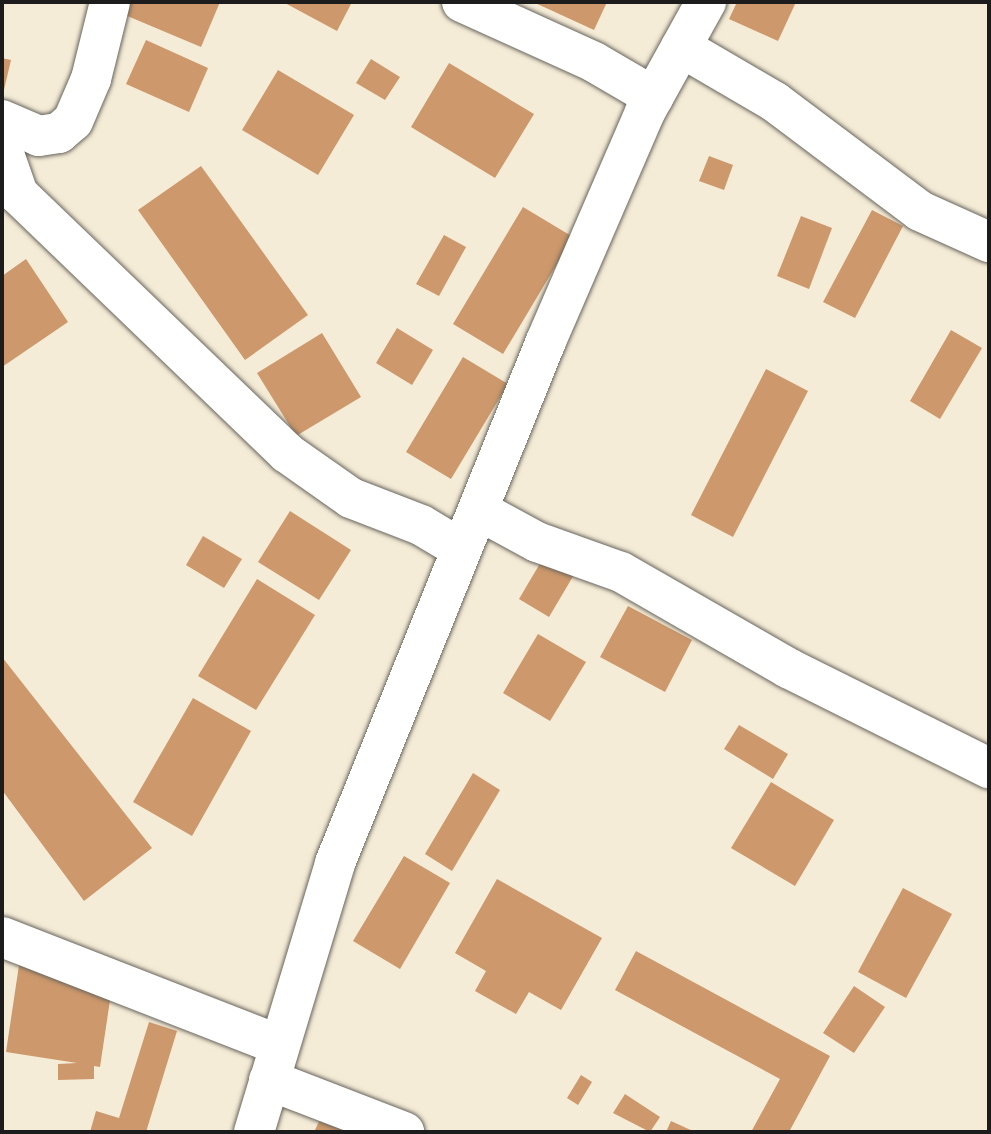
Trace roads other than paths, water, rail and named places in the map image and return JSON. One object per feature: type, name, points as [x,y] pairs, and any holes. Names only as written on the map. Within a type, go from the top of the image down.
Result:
[{"type":"street","points":[[2,120],[39,136],[59,133],[73,121],[91,79],[110,2]]},
{"type":"street","points":[[462,2],[594,62],[654,97]]},
{"type":"street","points":[[254,1132],[317,909],[461,549],[654,97],[706,2]]},
{"type":"street","points":[[681,47],[775,102],[920,211],[989,242]]},
{"type":"street","points":[[2,148],[18,194],[287,453],[351,498],[421,525],[461,549]]},
{"type":"street","points":[[478,510],[537,542],[621,572],[788,668],[989,768]]},
{"type":"street","points":[[2,937],[274,1062],[404,1132]]}]
